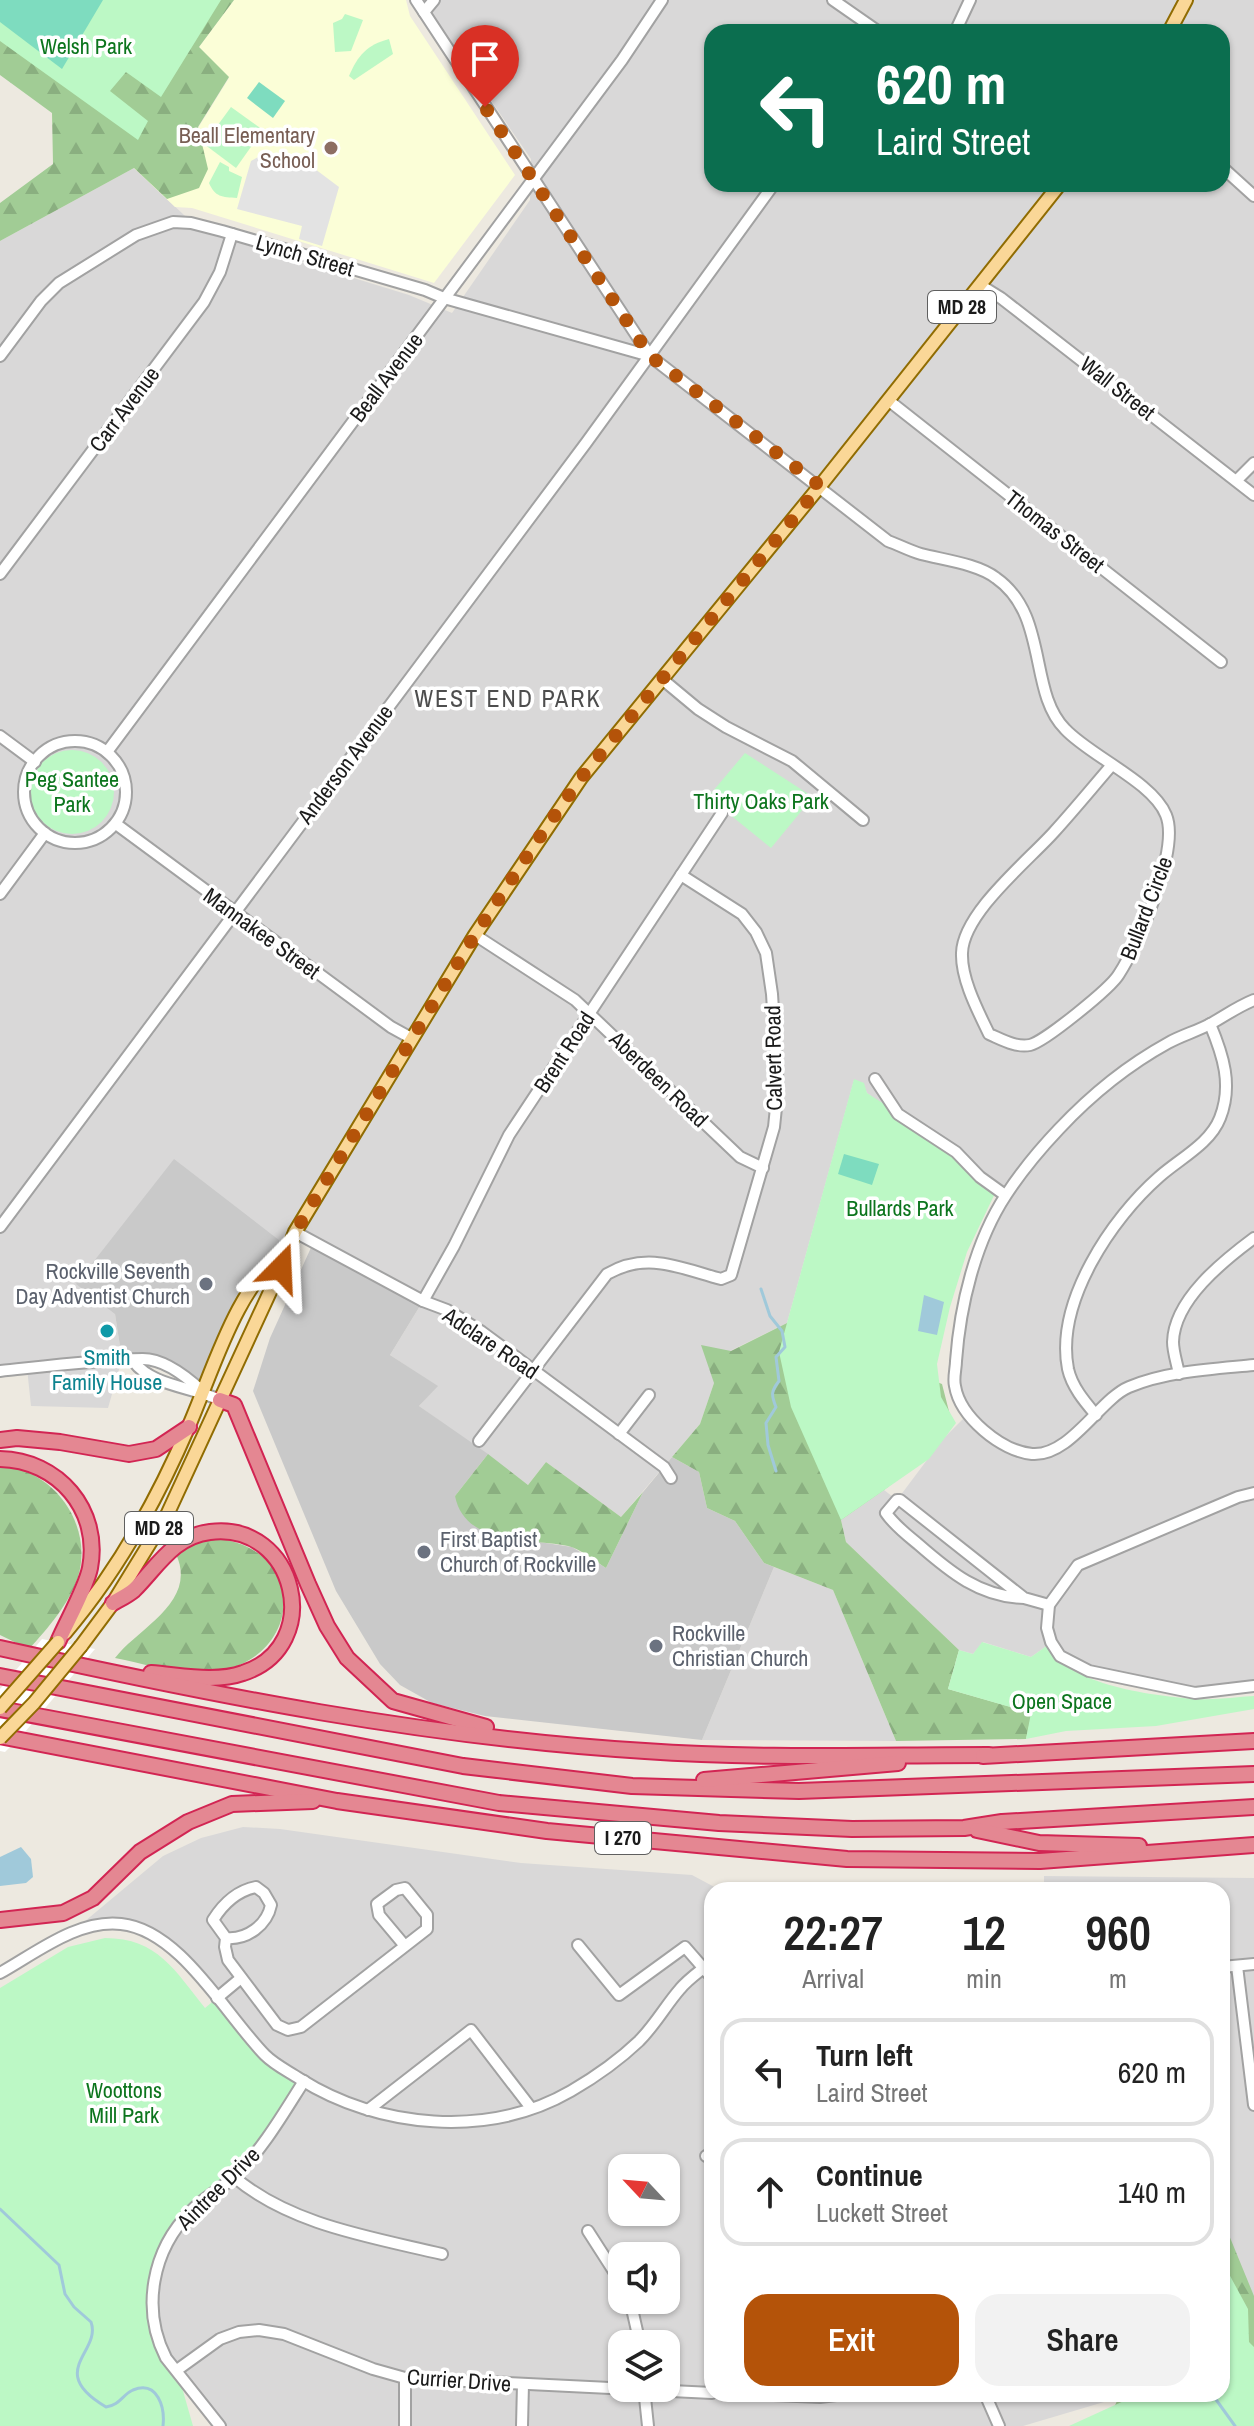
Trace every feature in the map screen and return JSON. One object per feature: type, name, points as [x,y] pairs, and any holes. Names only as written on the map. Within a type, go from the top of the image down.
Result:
[{"type":"highway","points":[[220,1400],[234,1405],[308,1584],[327,1626],[347,1658],[393,1701],[532,1741]]},
{"type":"highway","points":[[0,1440],[17,1438],[60,1442],[114,1454],[129,1454],[156,1449],[189,1427]]},
{"type":"highway","points":[[0,1459],[29,1464],[55,1474],[82,1508],[89,1533],[90,1568],[58,1642]]},
{"type":"highway","points":[[101,1671],[205,1678],[243,1673],[271,1658],[285,1641],[293,1616],[292,1594],[284,1569],[265,1545],[243,1534],[210,1532],[183,1541],[164,1555],[132,1592],[113,1603]]},
{"type":"highway","points":[[0,1641],[32,1655]]},
{"type":"highway","points":[[0,1648],[101,1671],[344,1717],[532,1741],[645,1751],[989,1755]]},
{"type":"highway","points":[[0,1676],[463,1766],[632,1786],[799,1791],[1254,1774]]},
{"type":"highway","name":"I 270","points":[[0,1709],[499,1803],[719,1823],[852,1829],[964,1828],[1002,1822],[1254,1807]]},
{"type":"highway","name":"I 270","points":[[0,1737],[337,1801],[547,1831],[847,1859],[1040,1861],[1254,1845]]},
{"type":"highway","points":[[632,1786],[989,1755],[1254,1741]]},
{"type":"highway","points":[[0,1920],[63,1913],[93,1898],[140,1852],[188,1822],[232,1804],[337,1801]]},
{"type":"highway","points":[[964,1828],[1039,1843],[1215,1849]]},
{"type":"main road","points":[[1173,24],[1186,0]]},
{"type":"main road","name":"MD 28","points":[[0,1737],[34,1703],[81,1646],[113,1603],[167,1515],[295,1232],[475,935],[581,778],[820,486],[1054,192]]},
{"type":"main road","name":"MD 28","points":[[0,1709],[58,1642],[129,1543],[189,1427],[232,1323],[269,1262],[288,1247]]},
{"type":"street","points":[[416,0],[650,356]]},
{"type":"street","points":[[424,12],[434,0]]},
{"type":"street","name":"Beall Avenue","points":[[107,752],[622,60],[662,0]]},
{"type":"street","points":[[833,0],[868,24]]},
{"type":"street","points":[[959,24],[970,0]]},
{"type":"street","points":[[1230,174],[1254,196]]},
{"type":"street","name":"Anderson Avenue","points":[[0,1227],[650,356],[768,192]]},
{"type":"street","name":"Lynch Street","points":[[0,356],[41,301],[59,283],[136,235],[173,222],[191,223],[232,234],[650,356]]},
{"type":"street","name":"Carr Avenue","points":[[0,574],[204,302],[220,272],[232,234]]},
{"type":"street","name":"Wall Street","points":[[980,285],[1001,298],[1254,495]]},
{"type":"street","name":"Bullard Circle","points":[[650,356],[888,541],[996,577],[1016,599],[1032,629],[1050,709],[1064,729],[1137,783],[1167,815],[1170,843],[1160,881],[1136,942],[1118,977],[1083,1009],[1031,1045],[1013,1044],[989,1034],[970,994],[962,952],[970,926],[988,900],[1055,831],[1111,766]]},
{"type":"street","name":"Thomas Street","points":[[888,400],[1221,662]]},
{"type":"street","points":[[1237,480],[1254,463]]},
{"type":"street","points":[[662,679],[726,727],[792,761],[863,820]]},
{"type":"street","points":[[0,736],[35,762]]},
{"type":"street","points":[[69,742],[92,744],[107,752],[118,763],[126,786],[123,810],[116,824],[104,835],[90,841],[59,841],[45,833],[34,822],[24,792],[27,776],[35,762],[46,750],[69,742]]},
{"type":"street","name":"Brent Road","points":[[423,1301],[509,1135],[722,813]]},
{"type":"street","name":"Mannakee Street","points":[[116,824],[391,1027],[411,1038]]},
{"type":"street","points":[[0,894],[45,833]]},
{"type":"street","name":"Calvert Road","points":[[533,1371],[607,1274],[622,1265],[652,1261],[721,1279],[731,1275],[763,1168],[774,1127],[778,1088],[766,953],[756,932],[742,914],[681,875]]},
{"type":"street","name":"Aberdeen Road","points":[[475,935],[575,1000],[740,1157],[763,1168]]},
{"type":"street","points":[[1254,1000],[1136,1063],[1084,1104],[1058,1130],[1005,1195],[986,1235],[964,1303],[955,1386],[968,1414],[988,1435],[1012,1449],[1035,1455],[1073,1436],[1111,1398],[1129,1387],[1179,1374],[1254,1365]]},
{"type":"street","points":[[1096,1415],[1079,1395],[1068,1369],[1067,1332],[1075,1299],[1087,1270],[1128,1210],[1158,1177],[1206,1139],[1220,1120],[1227,1096],[1225,1062],[1210,1024]]},
{"type":"street","points":[[875,1079],[898,1114],[956,1152],[980,1177],[1005,1195]]},
{"type":"street","name":"Adclare Road","points":[[295,1232],[423,1301],[447,1310],[482,1332],[664,1467],[671,1478]]},
{"type":"street","points":[[1179,1374],[1173,1343],[1175,1326],[1181,1313],[1198,1288],[1220,1265],[1254,1238]]},
{"type":"street","points":[[0,1371],[144,1359],[185,1375],[202,1391],[220,1400]]},
{"type":"street","points":[[479,1441],[533,1371]]},
{"type":"street","points":[[619,1434],[649,1395]]},
{"type":"street","points":[[1254,1493],[1089,1559],[1073,1572],[1049,1605],[1047,1628],[1060,1656],[1089,1671],[1195,1693],[1254,1686]]},
{"type":"street","points":[[1024,1598],[905,1504],[897,1500],[886,1513],[943,1566],[967,1583],[996,1595],[1049,1605]]},
{"type":"street","points":[[226,1938],[237,1939],[269,1916],[271,1905],[256,1887],[240,1892],[224,1903],[213,1920],[226,1938],[228,1960],[277,2025],[288,2030],[301,2027],[427,1929],[427,1915],[405,1888],[396,1890],[377,1904],[379,1915],[405,1946]]},
{"type":"street","points":[[0,1973],[72,1932],[105,1923],[119,1923],[152,1932],[173,1947],[265,2054],[326,2095],[405,2119],[463,2122],[531,2108],[568,2093],[616,2062],[642,2038],[682,1987],[704,1968]]},
{"type":"street","points":[[578,1945],[619,1995],[685,1947],[704,1961]]},
{"type":"street","points":[[1230,1966],[1254,1964]]},
{"type":"street","points":[[1237,1966],[1254,2105]]},
{"type":"street","points":[[217,1998],[241,1978]]},
{"type":"street","points":[[368,2110],[471,2030],[531,2108]]},
{"type":"street","name":"Aintree Drive","points":[[220,2426],[166,2358],[153,2326],[152,2302],[159,2259],[179,2224],[205,2198],[234,2177],[262,2146],[304,2081]]},
{"type":"street","points":[[234,2177],[264,2199],[317,2222],[442,2254]]},
{"type":"street","points":[[588,2231],[608,2262]]},
{"type":"street","name":"Currier Drive","points":[[177,2370],[220,2339],[259,2330],[284,2334],[373,2369],[405,2378],[608,2388]]},
{"type":"street","points":[[405,2378],[405,2426]]},
{"type":"street","points":[[522,2426],[523,2384]]},
{"type":"street","name":"Currier Drive","points":[[680,2391],[704,2393]]},
{"type":"street","points":[[645,2402],[648,2426]]},
{"type":"street","points":[[988,2402],[999,2426]]},
{"type":"shaded area","name":"Beall Elementary School","points":[[234,0],[406,0],[410,16],[515,175],[434,283],[192,208],[175,207],[134,168],[198,128],[229,78],[199,47]]},
{"type":"shaded area","points":[[422,0],[1254,0],[1254,1684],[1195,1693],[1072,1664],[1051,1643],[1031,1657],[983,1642],[973,1654],[959,1650],[846,1542],[841,1520],[884,1490],[897,1500],[942,1440],[968,1414],[955,1386],[964,1303],[1005,1196],[867,1093],[863,1083],[854,1080],[787,1323],[730,1351],[714,1383],[700,1424],[621,1517],[546,1462],[528,1485],[419,1406],[437,1386],[390,1355],[423,1301],[296,1232],[288,1247],[115,1314],[122,1359],[108,1408],[31,1406],[27,1368],[0,1371],[0,241],[134,168],[201,231],[409,295],[452,313],[530,200],[531,159]]},
{"type":"shaded area","points":[[262,155],[315,169],[339,187],[322,246],[299,239],[302,226],[237,209],[251,161]]},
{"type":"shaded area","points":[[174,1159],[288,1247],[269,1262],[202,1391],[159,1364],[122,1359],[115,1314],[76,1284]]},
{"type":"shaded area","points":[[314,1241],[423,1301],[390,1355],[438,1386],[419,1406],[488,1454],[455,1496],[493,1535],[572,1547],[606,1568],[643,1492],[672,1457],[699,1472],[707,1508],[735,1521],[764,1563],[774,1567],[702,1740],[485,1716],[432,1703],[400,1685],[380,1664],[336,1591],[253,1391],[270,1338]]},
{"type":"shaded area","points":[[774,1567],[833,1590],[896,1741],[702,1740]]},
{"type":"shaded area","points":[[243,1827],[280,1829],[521,1863],[692,1875],[705,1882],[704,2402],[1104,2402],[1023,2426],[211,2426],[153,2326],[160,2259],[273,2062],[173,1947],[131,1925],[72,1932],[163,1856],[201,1838]]},
{"type":"shaded area","points":[[1044,1876],[1254,1878],[1254,2304],[1230,2265],[1230,1882],[1044,1882]]},
{"type":"green space","name":"Welsh Park","points":[[0,0],[221,0],[161,97],[126,72],[110,91],[148,121],[138,140],[0,41]]},
{"type":"green space","points":[[0,0],[103,0],[62,69],[0,22]]},
{"type":"green space","points":[[110,0],[234,0],[199,47],[229,77],[198,127],[208,169],[199,188],[167,199],[134,168],[0,241],[0,203],[53,164],[52,113],[0,75],[0,22]]},
{"type":"green space","points":[[345,14],[363,20],[351,51],[335,52],[333,23]]},
{"type":"green space","points":[[389,39],[393,54],[354,80],[349,76],[364,52]]},
{"type":"green space","points":[[259,82],[285,101],[273,118],[247,98]]},
{"type":"green space","points":[[231,107],[263,130],[236,168],[204,144]]},
{"type":"green space","points":[[220,162],[242,177],[237,198],[220,195],[209,183]]},
{"type":"green space","name":"Peg Santee Park","points":[[64,750],[80,750],[96,757],[107,768],[114,792],[111,808],[102,822],[80,834],[64,834],[48,827],[37,816],[30,800],[30,784],[37,768],[48,757]]},
{"type":"green space","name":"Thirty Oaks Park","points":[[745,753],[813,797],[771,848],[708,797]]},
{"type":"green space","name":"Bullards Park","points":[[854,1079],[864,1083],[867,1093],[957,1151],[998,1187],[967,1252],[937,1364],[941,1397],[956,1423],[929,1459],[841,1520],[791,1407],[779,1352]]},
{"type":"green space","points":[[844,1154],[879,1164],[872,1185],[838,1174]]},
{"type":"green space","points":[[787,1323],[942,1384],[952,1423],[920,1461],[841,1520],[846,1542],[959,1650],[948,1689],[1032,1713],[1026,1739],[896,1741],[833,1590],[764,1563],[735,1521],[707,1508],[699,1472],[672,1457],[700,1424],[714,1383],[701,1345],[731,1351]]},
{"type":"green space","points":[[488,1454],[528,1485],[546,1462],[621,1517],[643,1492],[606,1568],[573,1548],[501,1537],[471,1524],[461,1512],[455,1496]]},
{"type":"green space","points":[[0,1466],[19,1469],[52,1488],[65,1503],[80,1538],[81,1557],[74,1587],[57,1615],[29,1649],[0,1635]]},
{"type":"green space","points":[[212,1538],[246,1546],[269,1563],[281,1585],[283,1610],[275,1634],[258,1654],[230,1668],[194,1673],[115,1658],[173,1600],[181,1571],[176,1554],[185,1546]]},
{"type":"green space","name":"Open Space","points":[[982,1642],[1031,1657],[1048,1645],[1057,1659],[1073,1670],[1114,1686],[1198,1699],[1254,1696],[1254,1709],[1156,1726],[1066,1731],[1026,1739],[1031,1713],[948,1689],[959,1650],[973,1654]]},
{"type":"green space","name":"Woottons Mill Park","points":[[105,1938],[123,1939],[152,1950],[164,1959],[205,2008],[217,1998],[265,2054],[304,2081],[262,2146],[205,2198],[159,2259],[153,2326],[177,2370],[193,2426],[0,2426],[0,1988],[68,1947]]},
{"type":"green space","points":[[1230,2238],[1254,2296],[1254,2426],[1106,2426],[1116,2402],[1230,2402]]},
{"type":"green space","points":[[1230,2276],[1248,2309],[1249,2342],[1254,2347],[1254,2426],[1069,2426],[1122,2402],[1230,2402]]},
{"type":"water","points":[[924,1295],[944,1302],[937,1335],[918,1331]]},
{"type":"water","points":[[21,1847],[31,1859],[33,1877],[26,1883],[0,1886],[0,1857]]},
{"type":"pier","points":[[42,1639],[95,1649],[25,1732],[5,1752],[0,1751],[0,1689]]},
{"type":"waterway","points":[[761,1289],[770,1316],[782,1331],[785,1347],[776,1357],[779,1381],[773,1393],[776,1407],[766,1423],[768,1445],[776,1471]]},
{"type":"waterway","points":[[0,2209],[59,2265],[65,2294],[91,2322],[92,2333],[77,2372],[79,2383],[106,2407],[133,2390],[149,2389],[161,2404],[163,2426]]},
{"type":"waterway","points":[[1218,2402],[1235,2426]]},
{"type":"place","name":"Beall Elementary School","points":[[331,148]]},
{"type":"place","name":"Rockville Seventh Day Adventist Church","points":[[206,1284]]},
{"type":"place","name":"Smith Family House","points":[[107,1331]]},
{"type":"place","name":"First Baptist Church of Rockville","points":[[424,1552]]},
{"type":"place","name":"Rockville Christian Church","points":[[656,1646]]},
{"type":"district","name":"WEST END PARK","points":[[508,699]]},
{"type":"route","points":[[281,1268],[295,1232],[411,1038],[525,858],[581,778],[820,486],[650,356],[485,107]]}]
